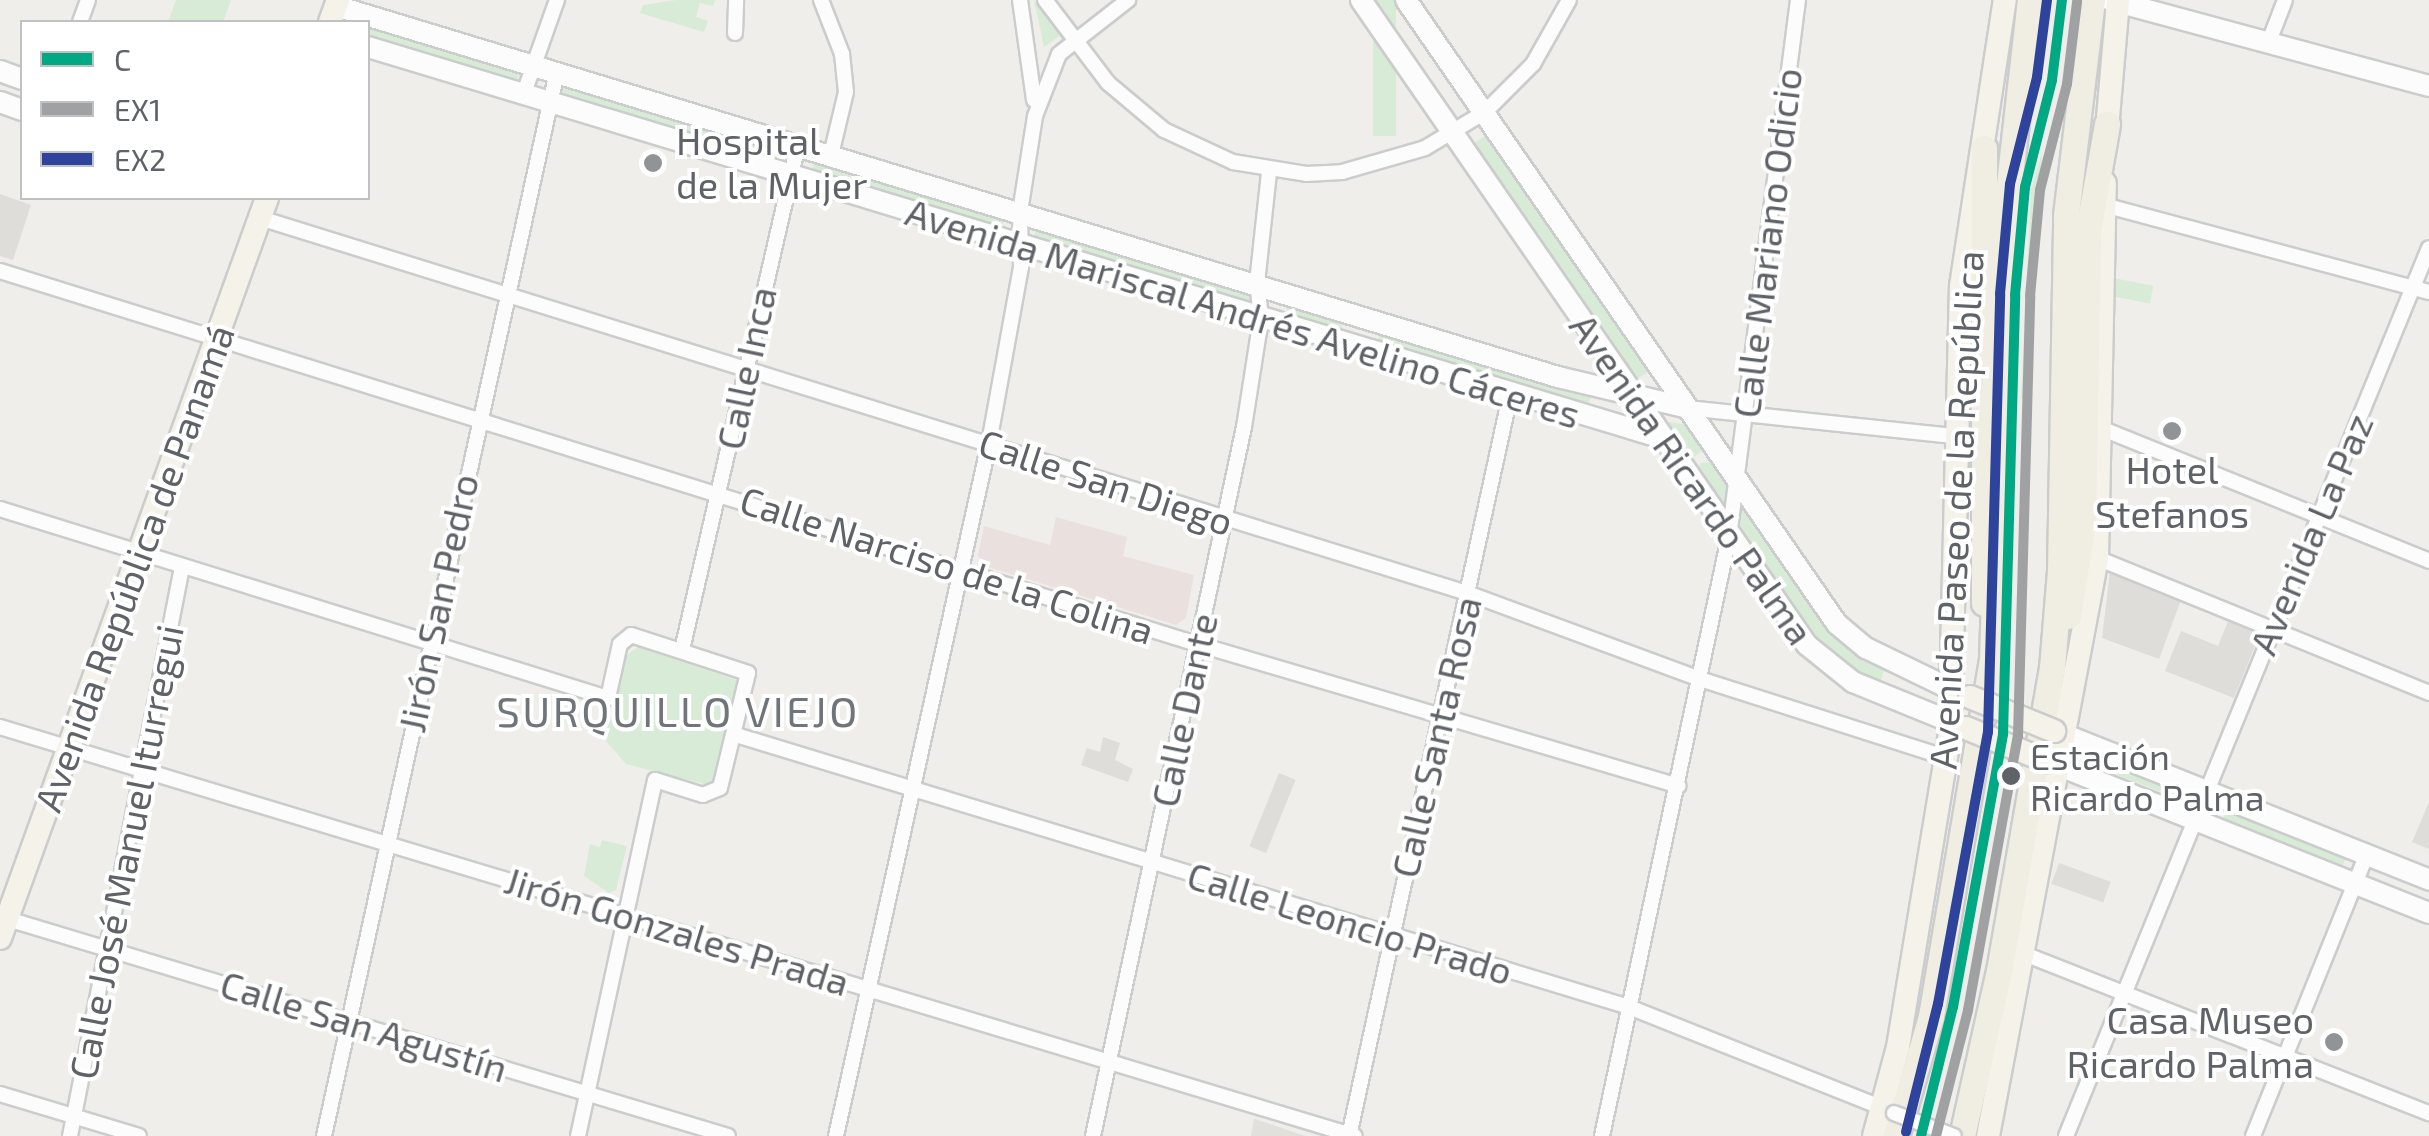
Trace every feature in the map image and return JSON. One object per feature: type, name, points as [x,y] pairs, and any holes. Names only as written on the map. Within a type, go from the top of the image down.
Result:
[{"type":"highway","points":[[1891,1119],[1931,1016],[1992,661],[2005,219],[2030,0]]},
{"type":"highway","points":[[2052,668],[2060,558],[2064,244],[2109,1]]},
{"type":"highway","points":[[1962,1136],[1999,971],[2052,668],[2081,552],[2088,231],[2107,124]]},
{"type":"highway","points":[[1984,148],[1981,556],[1992,661]]},
{"type":"main road","name":"Avenida Paseo de la República","points":[[1874,1136],[1891,1119],[1947,758],[1959,725],[1954,436],[1960,286],[2005,0]]},
{"type":"main road","points":[[1988,1136],[2026,955],[2054,764],[2097,558],[2109,1]]},
{"type":"main road","name":"Avenida República de Panamá","points":[[2,925],[140,554],[263,203]]},
{"type":"main road","name":"Avenida Ricardo Palma","points":[[1961,693],[2061,733]]},
{"type":"main road","name":"Avenida Ricardo Palma","points":[[1959,725],[2054,764]]},
{"type":"street","points":[[524,94],[557,0]]},
{"type":"street","points":[[735,34],[736,0]]},
{"type":"street","points":[[821,0],[842,54],[846,92],[832,156]]},
{"type":"street","points":[[1020,0],[1036,116]]},
{"type":"street","points":[[1046,0],[1108,83],[1164,130],[1269,172],[1342,172],[1425,148],[1453,132],[1485,112],[1533,64],[1569,0]]},
{"type":"street","points":[[836,1136],[989,444],[1021,249],[1020,212],[1036,116],[1048,76],[1072,39],[1128,0]]},
{"type":"street","name":"Avenida Ricardo Palma","points":[[1361,0],[1631,398],[1780,607],[1833,670],[1959,725]]},
{"type":"street","name":"Avenida Ricardo Palma","points":[[1406,0],[1718,459],[1844,632],[1899,665],[1961,693]]},
{"type":"street","name":"Calle Mariano Odicio","points":[[1602,1136],[1704,680],[1738,486],[1798,0]]},
{"type":"street","points":[[2268,44],[2285,0]]},
{"type":"street","points":[[2109,1],[2429,86]]},
{"type":"street","name":"Avenida Mariscal Andrés Avelino Cáceres","points":[[335,9],[798,144],[1631,398],[1684,408]]},
{"type":"street","name":"Avenida Mariscal Andrés Avelino Cáceres","points":[[370,48],[1021,249],[1510,396],[1660,437]]},
{"type":"street","name":"Jirón San Pedro","points":[[324,1136],[504,296],[557,72]]},
{"type":"street","name":"Calle Inca","points":[[682,650],[720,493],[742,372],[798,144]]},
{"type":"street","name":"Calle Dante","points":[[1093,1136],[1196,644],[1226,520],[1261,319],[1257,283],[1269,172]]},
{"type":"street","name":"Calle San Diego","points":[[263,203],[504,296],[1470,594],[1704,680],[1947,758]]},
{"type":"street","points":[[2104,205],[2429,292]]},
{"type":"street","name":"Avenida La Paz","points":[[2066,1136],[2191,818],[2429,248]]},
{"type":"street","name":"Calle Narciso de la Colina","points":[[0,271],[215,342],[478,418],[1196,644],[1679,786]]},
{"type":"street","points":[[1358,348],[1360,316]]},
{"type":"street","points":[[1585,384],[1608,363]]},
{"type":"street","name":"Calle Santa Rosa","points":[[1351,1136],[1391,935],[1470,594],[1510,396]]},
{"type":"street","points":[[1684,408],[1954,436]]},
{"type":"street","points":[[2098,427],[2429,561]]},
{"type":"street","points":[[1689,477],[1696,456],[1718,459]]},
{"type":"street","points":[[0,509],[608,698],[626,637],[682,650],[748,673],[736,735],[716,792],[704,795],[654,780],[628,917],[578,1136]]},
{"type":"street","points":[[2097,558],[2429,693]]},
{"type":"street","name":"Calle José Manuel Iturregui","points":[[70,1136],[145,771],[182,567]]},
{"type":"street","points":[[1780,607],[1792,589],[1810,587]]},
{"type":"street","points":[[1888,696],[1900,684],[1899,665]]},
{"type":"street","name":"Jirón Gonzales Prada","points":[[0,726],[1109,1059],[1351,1136]]},
{"type":"street","name":"Avenida Ricardo Palma","points":[[2061,733],[2429,880]]},
{"type":"street","name":"Calle Leoncio Prado","points":[[736,735],[1629,1007],[1891,1119],[1954,1136]]},
{"type":"street","name":"Avenida Ricardo Palma","points":[[2054,764],[2429,913]]},
{"type":"street","points":[[2253,1136],[2366,856]]},
{"type":"street","name":"Calle San Agustín","points":[[2,925],[108,950],[728,1136]]},
{"type":"street","points":[[2026,955],[2429,1113]]},
{"type":"street","points":[[0,1094],[139,1136]]},
{"type":"shaded area","points":[[0,194],[31,205],[13,260],[0,256]]},
{"type":"shaded area","points":[[1056,517],[1127,537],[1123,556],[1194,575],[1186,618],[1176,625],[985,566],[978,556],[984,526],[1050,545]]},
{"type":"shaded area","points":[[2110,572],[2181,600],[2159,659],[2102,638]]},
{"type":"shaded area","points":[[2229,619],[2261,631],[2234,698],[2165,671],[2181,631],[2218,646]]},
{"type":"shaded area","points":[[1103,737],[1120,743],[1115,760],[1133,769],[1128,782],[1081,765],[1087,748],[1100,752]]},
{"type":"shaded area","points":[[1279,773],[1296,780],[1266,853],[1249,846]]},
{"type":"shaded area","points":[[2429,802],[2429,849],[2412,842]]},
{"type":"shaded area","points":[[2059,863],[2111,882],[2103,902],[2051,884]]},
{"type":"shaded area","points":[[1255,1119],[1305,1136],[1251,1136]]},
{"type":"green space","points":[[176,0],[231,0],[224,20],[169,20]]},
{"type":"green space","points":[[715,0],[713,6],[700,3],[696,17],[708,21],[704,32],[640,13],[643,5]]},
{"type":"green space","points":[[1034,0],[1061,35],[1044,47]]},
{"type":"green space","points":[[1373,0],[1396,0],[1396,136],[1373,136]]},
{"type":"green space","points":[[370,29],[519,74],[516,85],[370,40]]},
{"type":"green space","points":[[561,86],[781,153],[766,156],[562,97]]},
{"type":"green space","points":[[1489,133],[1650,371],[1635,380],[1473,144]]},
{"type":"green space","points":[[2042,153],[2029,400],[2021,399],[2031,190]]},
{"type":"green space","points":[[815,160],[1003,221],[1000,231],[812,170]]},
{"type":"green space","points":[[1036,229],[1253,297],[1254,308],[1033,241]]},
{"type":"green space","points":[[2113,278],[2153,286],[2150,303],[2110,296]]},
{"type":"green space","points":[[1287,307],[1341,322],[1344,336],[1285,317]]},
{"type":"green space","points":[[1377,333],[1591,396],[1586,411],[1381,345]]},
{"type":"green space","points":[[1670,422],[1687,425],[1708,448],[1688,460],[1664,426]]},
{"type":"green space","points":[[1713,462],[1733,490],[1724,514],[1698,475],[1700,463]]},
{"type":"green space","points":[[1742,501],[1886,664],[1880,683],[1849,670],[1798,620],[1738,536]]},
{"type":"green space","points":[[638,647],[739,681],[717,777],[708,785],[626,764],[605,740],[619,661]]},
{"type":"green space","points":[[2093,756],[2184,791],[2180,799],[2090,764]]},
{"type":"green space","points":[[2227,810],[2346,858],[2342,866],[2224,818]]},
{"type":"green space","points":[[602,840],[627,846],[616,890],[609,893],[584,876],[590,844],[600,847]]},
{"type":"transit line","name":"EX2","points":[[1906,1132],[1938,1004],[1988,732],[2000,294],[2010,184],[2037,77],[2047,0]]},
{"type":"transit line","name":"C","points":[[1921,1136],[1953,1007],[2003,734],[2015,295],[2025,187],[2052,80],[2062,0]]},
{"type":"transit line","name":"EX1","points":[[1936,1136],[1968,1010],[2018,736],[2030,296],[2040,190],[2067,84],[2077,2]]},
{"type":"place","name":"Hospital de la Mujer","points":[[653,163]]},
{"type":"place","name":"Hotel Stefanos","points":[[2172,431]]},
{"type":"place","name":"Estación Ricardo Palma","points":[[2011,776]]},
{"type":"place","name":"Casa Museo Ricardo Palma","points":[[2334,1042]]},
{"type":"district","name":"SURQUILLO VIEJO","points":[[678,710]]}]
